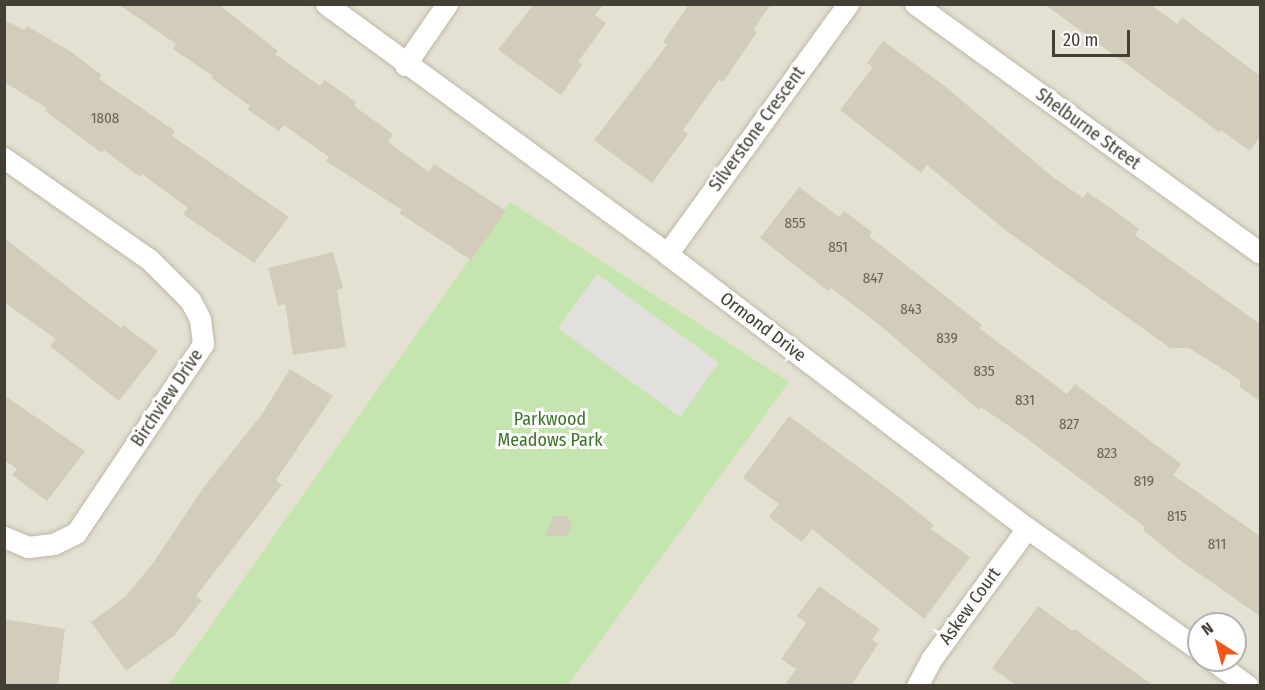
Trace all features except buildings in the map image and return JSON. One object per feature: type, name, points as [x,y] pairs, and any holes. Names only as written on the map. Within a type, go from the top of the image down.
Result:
[{"type":"street","name":"Ormond Drive","points":[[326,4],[667,254],[1027,528],[1187,641]]},
{"type":"street","points":[[405,64],[447,4]]},
{"type":"street","name":"Silverstone Crescent","points":[[667,254],[848,4]]},
{"type":"street","name":"Shelburne Street","points":[[915,4],[1260,253]]},
{"type":"street","name":"Birchview Drive","points":[[4,158],[149,259],[190,300],[201,319],[203,344],[76,533],[53,544],[28,547],[4,537]]},
{"type":"street","name":"Askew Court","points":[[917,686],[932,658],[1027,528]]},
{"type":"street","points":[[1229,672],[1248,686]]},
{"type":"shaded area","points":[[4,5],[1260,5],[1260,685],[5,685]]},
{"type":"shaded area","points":[[597,274],[719,363],[680,417],[558,328]]},
{"type":"green space","name":"Parkwood Meadows Park","points":[[510,202],[789,382],[568,685],[168,686]]}]
